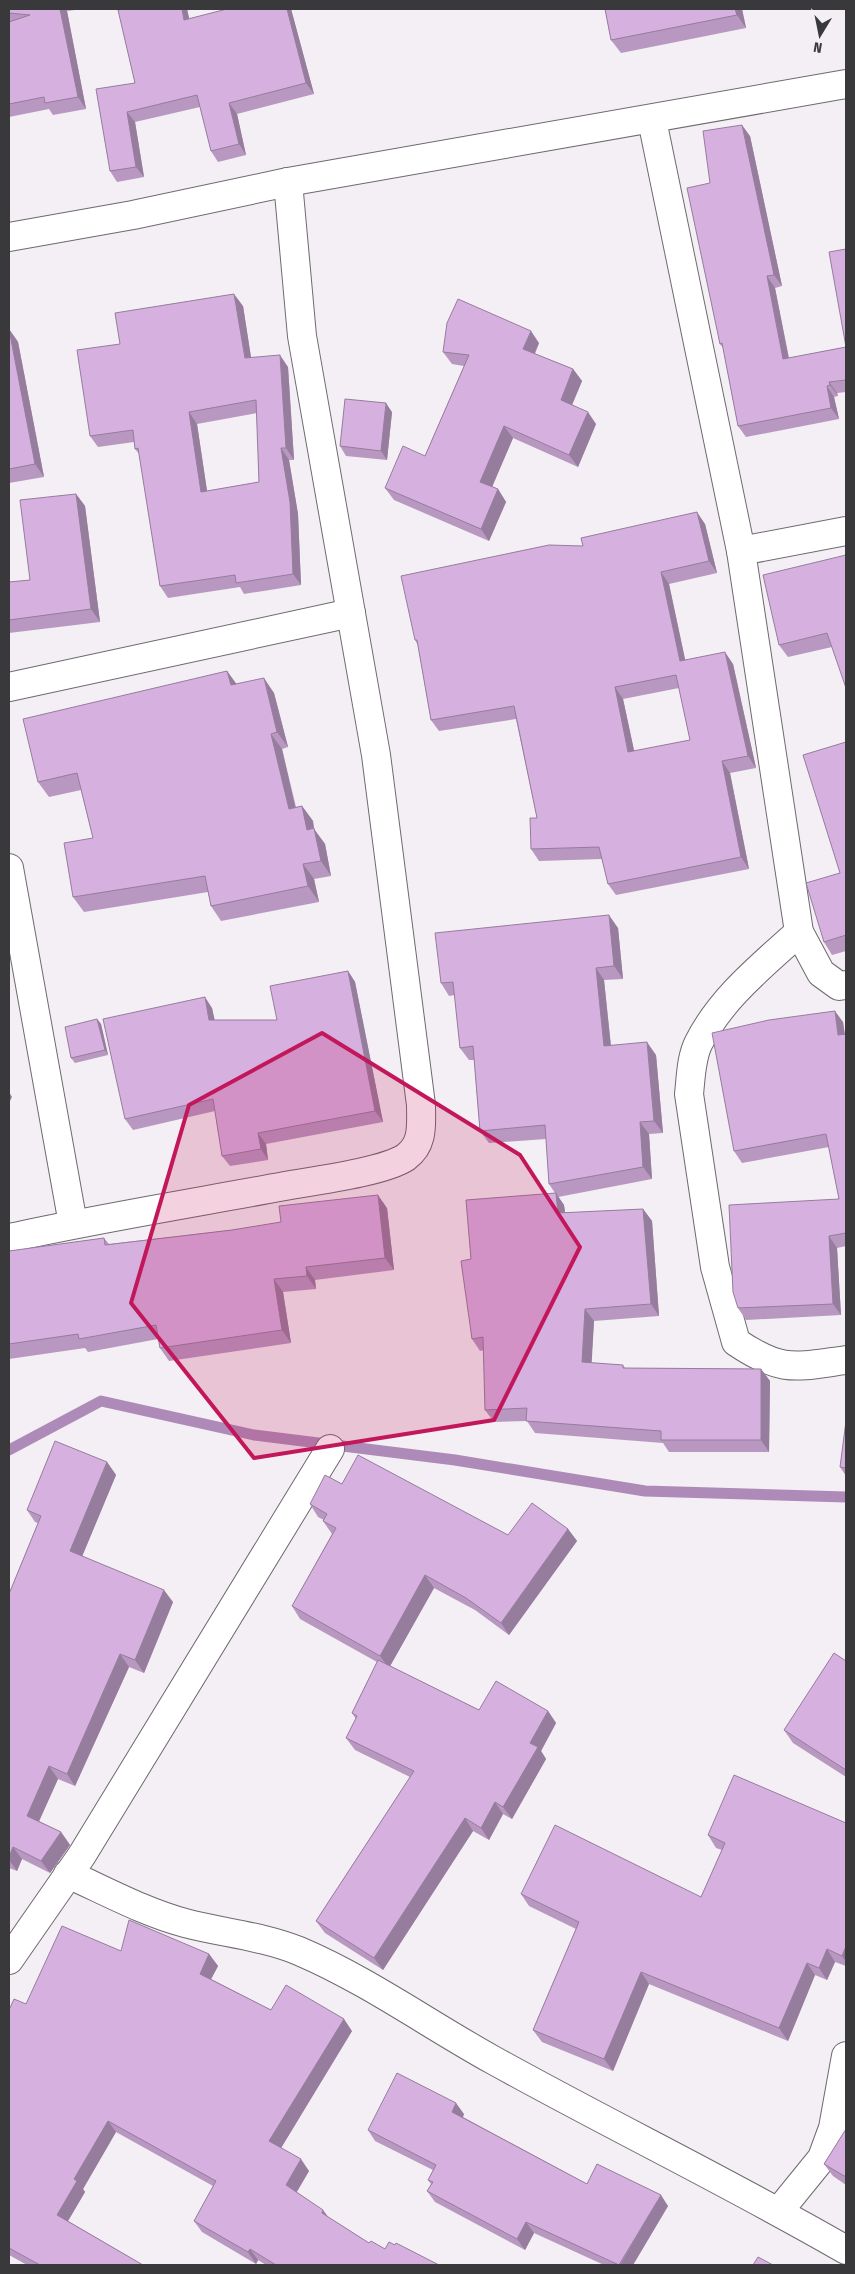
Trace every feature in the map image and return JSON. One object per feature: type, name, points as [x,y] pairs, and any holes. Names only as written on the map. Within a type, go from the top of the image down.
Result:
[{"type":"street","points":[[9,237],[133,215],[288,182],[652,120],[846,84]]},
{"type":"street","points":[[652,120],[741,551],[799,932],[821,973],[839,986],[846,985]]},
{"type":"street","points":[[9,1238],[73,1224],[342,1176],[388,1165],[407,1156],[421,1138],[421,1105],[376,755],[302,336],[288,182]]},
{"type":"street","points":[[741,551],[846,531]]},
{"type":"street","points":[[9,687],[351,612]]},
{"type":"street","points":[[9,868],[73,1224]]},
{"type":"street","points":[[799,932],[722,1005],[698,1043],[692,1067],[689,1094],[715,1267],[736,1342],[767,1361],[790,1367],[846,1360]]},
{"type":"street","points":[[9,1960],[68,1874],[330,1449]]},
{"type":"street","points":[[68,1874],[155,1914],[186,1923],[249,1935],[298,1951],[376,1990],[509,2069],[779,2211],[846,2250]]},
{"type":"street","points":[[779,2211],[822,2158],[833,2128],[846,2056]]},
{"type":"highlighted area","points":[[322,1033],[520,1155],[580,1247],[494,1420],[254,1458],[131,1303],[189,1105]]},
{"type":"building","points":[[9,9],[60,9],[78,97],[45,103],[44,97],[9,104],[9,22],[30,15],[9,13]]},
{"type":"building","points":[[182,9],[184,20],[227,9],[287,9],[306,83],[229,103],[239,144],[211,151],[197,95],[127,112],[136,167],[110,171],[96,89],[135,83],[118,10]]},
{"type":"building","points":[[605,9],[735,9],[737,15],[611,40]]},
{"type":"building","points":[[742,125],[774,275],[767,276],[783,359],[846,347],[846,380],[829,382],[830,385],[827,386],[831,408],[738,426],[722,343],[720,344],[687,188],[710,183],[703,131]]},
{"type":"building","points":[[846,249],[846,347],[829,252]]},
{"type":"building","points":[[234,294],[245,358],[280,355],[286,448],[281,448],[290,502],[293,574],[236,583],[235,575],[160,586],[138,448],[135,449],[133,430],[90,436],[77,350],[120,344],[115,313]],"holes":[[[256,400],[259,482],[201,492],[189,412]]]},
{"type":"building","points":[[458,299],[531,331],[523,349],[573,369],[561,400],[588,412],[569,455],[504,426],[480,482],[498,489],[481,529],[385,488],[403,446],[425,456],[469,355],[443,352],[447,323]]},
{"type":"building","points":[[9,329],[35,464],[9,469]]},
{"type":"building","points":[[345,399],[386,403],[381,451],[340,446]]},
{"type":"building","points":[[76,494],[91,609],[9,620],[9,582],[30,580],[20,500]]},
{"type":"building","points":[[697,512],[709,561],[661,572],[680,661],[725,652],[748,756],[722,761],[741,857],[608,884],[599,847],[531,849],[530,818],[537,818],[514,706],[431,720],[417,640],[415,640],[401,576],[549,545],[583,546],[581,538]],"holes":[[[676,675],[690,740],[628,752],[615,687]]]},
{"type":"building","points":[[846,555],[846,688],[827,633],[779,645],[763,575]]},
{"type":"building","points":[[227,671],[231,685],[264,678],[277,732],[271,734],[289,809],[302,806],[307,830],[314,828],[321,861],[303,864],[308,886],[211,906],[205,876],[73,897],[64,843],[93,838],[77,773],[38,782],[23,719]]},
{"type":"building","points":[[846,742],[846,935],[824,942],[806,883],[840,873],[803,755]]},
{"type":"building","points":[[609,915],[614,966],[596,968],[604,1046],[647,1042],[654,1121],[640,1122],[643,1167],[549,1184],[545,1125],[480,1131],[473,1046],[460,1048],[453,982],[441,983],[435,933]]},
{"type":"building","points":[[348,971],[375,1111],[258,1133],[261,1149],[222,1156],[213,1099],[125,1119],[103,1019],[205,997],[209,1020],[277,1020],[270,986]]},
{"type":"building","points":[[835,1011],[838,1035],[846,1034],[846,1233],[829,1236],[833,1304],[738,1308],[733,1292],[729,1205],[839,1199],[826,1134],[734,1151],[712,1033],[769,1020]]},
{"type":"building","points":[[97,1019],[105,1050],[71,1058],[65,1027]]},
{"type":"building","points":[[556,1193],[558,1213],[643,1209],[651,1304],[585,1309],[582,1362],[623,1365],[623,1368],[761,1369],[761,1440],[661,1440],[661,1431],[526,1421],[527,1408],[485,1410],[483,1337],[472,1339],[461,1261],[471,1259],[466,1200]]},
{"type":"building","points":[[378,1195],[385,1258],[306,1267],[307,1276],[274,1279],[282,1330],[160,1348],[156,1325],[79,1339],[78,1334],[9,1344],[9,1251],[104,1238],[105,1245],[232,1230],[281,1222],[279,1206]]},
{"type":"building","points":[[846,1421],[846,1468],[840,1467]]},
{"type":"building","points":[[55,1441],[107,1462],[70,1551],[164,1590],[135,1660],[120,1654],[67,1774],[49,1766],[27,1816],[61,1832],[41,1861],[13,1847],[9,1857],[9,1594],[41,1516],[27,1510]]},
{"type":"building","points":[[358,1455],[508,1535],[532,1503],[568,1529],[501,1623],[466,1598],[425,1575],[380,1656],[292,1606],[336,1528],[323,1521],[327,1514],[310,1504],[325,1475],[342,1484]]},
{"type":"building","points":[[834,1653],[846,1661],[846,1770],[784,1730]]},
{"type":"building","points":[[378,1660],[479,1710],[496,1681],[548,1711],[530,1743],[538,1747],[503,1807],[495,1802],[481,1828],[465,1818],[374,1958],[316,1921],[414,1771],[346,1738],[357,1716],[352,1713]]},
{"type":"building","points":[[734,1775],[846,1823],[846,1946],[842,1956],[827,1949],[819,1968],[807,1963],[779,2028],[641,1972],[604,2059],[533,2030],[579,1922],[521,1894],[555,1825],[701,1897],[725,1843],[708,1835]]},
{"type":"building","points":[[129,1920],[209,1954],[200,1974],[271,2010],[286,1985],[344,2019],[269,2141],[301,2159],[286,2185],[323,2210],[322,2213],[369,2243],[371,2241],[385,2249],[389,2242],[395,2245],[396,2243],[439,2265],[276,2265],[250,2249],[248,2252],[194,2221],[216,2181],[108,2121],[74,2179],[77,2181],[57,2215],[143,2265],[40,2265],[9,2248],[9,2010],[14,1999],[26,2004],[62,1926],[121,1951]]},
{"type":"building","points":[[397,2073],[456,2103],[452,2112],[587,2184],[597,2164],[661,2195],[619,2265],[526,2222],[517,2239],[427,2191],[433,2182],[428,2180],[436,2165],[368,2130]]},
{"type":"building","points":[[846,2129],[846,2177],[824,2164]]},
{"type":"building","points":[[758,2257],[773,2265],[753,2265]]},
{"type":"waterway","points":[[9,1450],[101,1401],[254,1435],[455,1460],[645,1491],[846,1497]]}]
